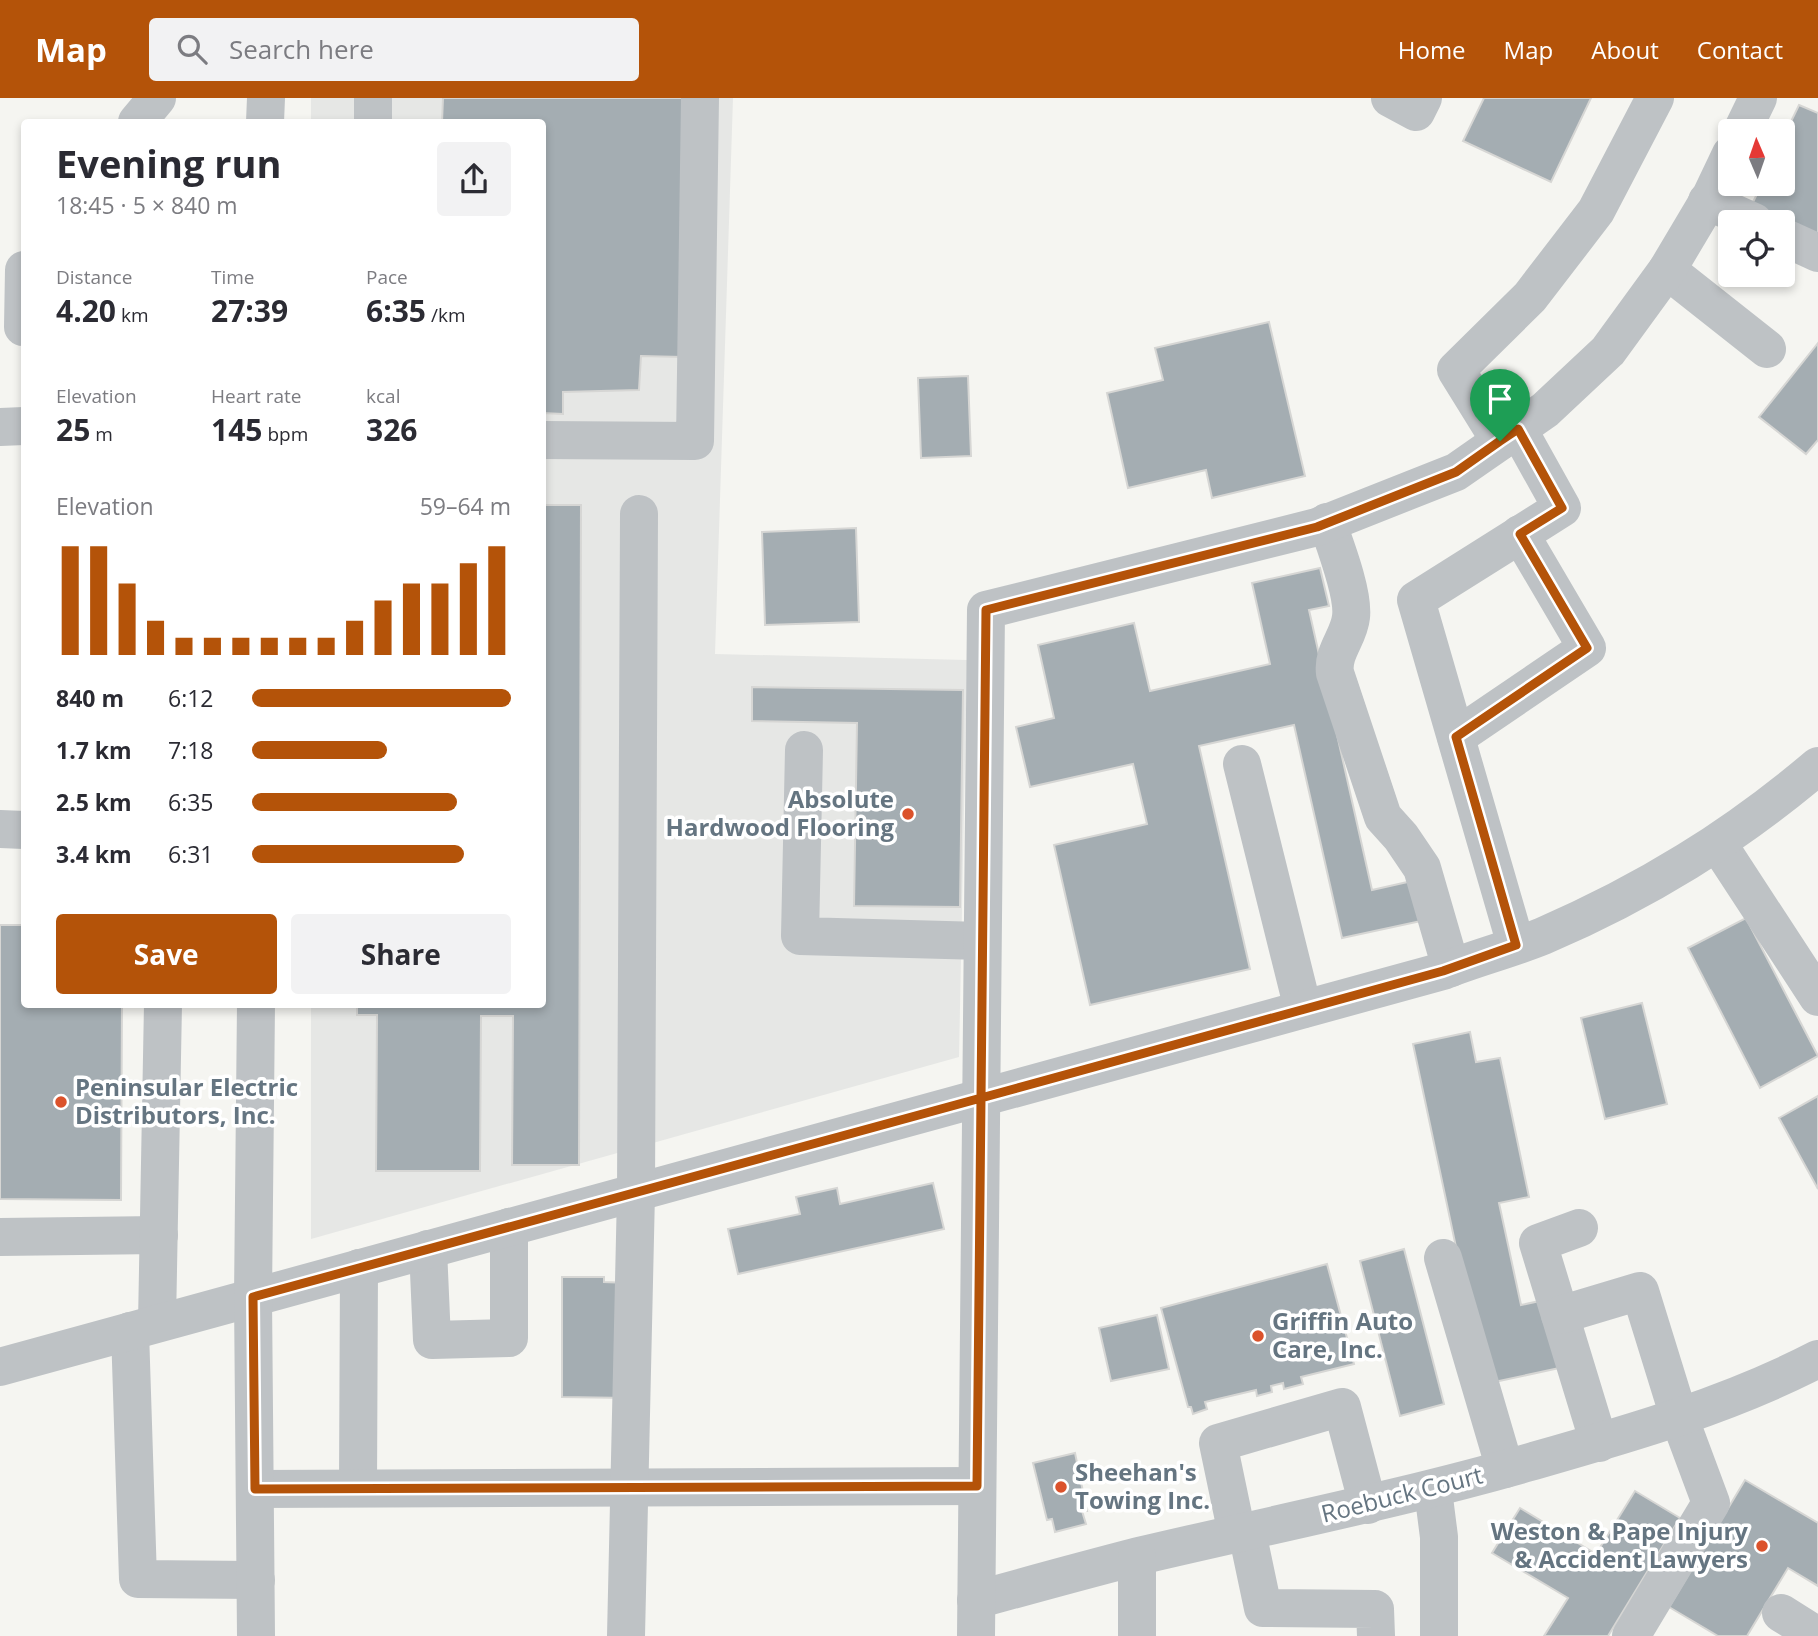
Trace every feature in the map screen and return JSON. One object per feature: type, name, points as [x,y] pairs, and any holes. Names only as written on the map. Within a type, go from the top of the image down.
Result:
[{"type":"street","points":[[140,119],[157,98]]},
{"type":"street","points":[[265,119],[266,98]]},
{"type":"street","points":[[373,98],[373,119]]},
{"type":"street","points":[[546,440],[695,441],[700,98]]},
{"type":"street","points":[[1390,98],[1416,112],[1423,98]]},
{"type":"street","points":[[1516,945],[1416,600],[1562,508],[1509,435],[1456,370],[1530,297],[1596,211],[1655,98]]},
{"type":"street","points":[[1748,119],[1758,98]]},
{"type":"street","points":[[976,1618],[986,610],[1327,522],[1456,472],[1545,410],[1608,351],[1667,270],[1718,180]]},
{"type":"street","points":[[1707,201],[1727,210]]},
{"type":"street","points":[[1795,242],[1818,253]]},
{"type":"street","points":[[1667,270],[1767,348]]},
{"type":"street","points":[[16,327],[21,291]]},
{"type":"street","points":[[0,426],[21,426]]},
{"type":"street","points":[[626,1636],[636,1193],[639,514]]},
{"type":"street","points":[[1327,522],[1341,563],[1352,614],[1334,663],[1335,673],[1383,817],[1401,837],[1422,869],[1451,968]]},
{"type":"street","points":[[1456,737],[1587,648],[1520,534]]},
{"type":"street","points":[[803,750],[800,936],[982,941]]},
{"type":"street","points":[[1242,764],[1303,1009]]},
{"type":"street","points":[[0,1367],[1451,968],[1516,945],[1636,892],[1718,845],[1816,772]]},
{"type":"street","points":[[0,830],[21,830]]},
{"type":"street","points":[[1718,845],[1818,997]]},
{"type":"street","points":[[163,1008],[159,1235],[144,1327],[138,1580],[256,1580]]},
{"type":"street","points":[[256,1008],[253,1297],[256,1636]]},
{"type":"street","points":[[428,1249],[432,1340],[509,1338],[509,1227]]},
{"type":"street","points":[[1579,1228],[1538,1243],[1599,1443]]},
{"type":"street","points":[[0,1237],[159,1235]]},
{"type":"street","points":[[1443,1258],[1505,1469]]},
{"type":"street","points":[[358,1488],[359,1268]]},
{"type":"street","points":[[1560,1315],[1640,1291],[1679,1417],[1710,1503],[1631,1636]]},
{"type":"street","name":"Roebuck Court","points":[[976,1618],[1137,1557],[1433,1490],[1599,1443],[1774,1382],[1818,1359]]},
{"type":"street","points":[[1368,1505],[1342,1408],[1218,1443],[1263,1608],[1375,1609],[1376,1636]]},
{"type":"street","points":[[255,1489],[977,1486]]},
{"type":"street","points":[[1433,1490],[1439,1537],[1439,1636]]},
{"type":"street","points":[[1137,1557],[1137,1636]]},
{"type":"street","points":[[1781,1614],[1818,1636]]},
{"type":"shaded area","points":[[311,98],[733,98],[715,654],[967,660],[959,1057],[311,1239],[311,1008],[546,1008],[546,119],[311,119]]},
{"type":"building","points":[[443,98],[685,98],[683,357],[641,356],[639,390],[563,392],[563,414],[546,413],[546,119],[442,119]]},
{"type":"building","points":[[1484,98],[1591,98],[1551,182],[1463,141]]},
{"type":"building","points":[[1799,105],[1818,113],[1818,237],[1795,226],[1795,210],[1760,210],[1751,206],[1756,196],[1796,196],[1796,119],[1792,119]]},
{"type":"building","points":[[1269,322],[1305,476],[1212,498],[1206,470],[1128,488],[1107,393],[1163,380],[1155,348]]},
{"type":"building","points":[[1818,343],[1818,440],[1806,454],[1759,417]]},
{"type":"building","points":[[968,376],[971,456],[921,458],[918,378]]},
{"type":"building","points":[[546,505],[581,505],[579,1165],[512,1165],[513,1016],[481,1016],[480,1171],[376,1171],[377,1015],[357,1015],[357,1008],[546,1008]]},
{"type":"building","points":[[856,528],[859,622],[765,625],[762,532]]},
{"type":"building","points":[[1320,568],[1329,606],[1309,610],[1372,890],[1412,881],[1421,921],[1342,938],[1294,725],[1199,746],[1250,969],[1090,1005],[1054,845],[1147,824],[1133,764],[1030,787],[1016,727],[1054,718],[1038,645],[1134,623],[1150,691],[1270,664],[1252,583]]},
{"type":"building","name":"Absolute Hardwood Flooring","points":[[752,687],[963,690],[960,907],[854,906],[857,723],[752,721]]},
{"type":"building","points":[[1746,918],[1818,1056],[1760,1088],[1688,948]]},
{"type":"building","name":"Peninsular Electric Distributors, Inc.","points":[[0,925],[21,925],[21,1008],[122,1008],[121,1200],[0,1199]]},
{"type":"building","points":[[1642,1003],[1667,1104],[1605,1119],[1581,1018]]},
{"type":"building","points":[[1470,1032],[1476,1062],[1500,1058],[1529,1197],[1499,1203],[1521,1305],[1549,1299],[1564,1367],[1485,1384],[1413,1044]]},
{"type":"building","points":[[1818,1096],[1818,1189],[1779,1118]]},
{"type":"building","points":[[933,1183],[944,1229],[738,1274],[728,1229],[800,1214],[796,1197],[837,1188],[840,1204]]},
{"type":"building","points":[[1404,1249],[1444,1404],[1400,1416],[1360,1261]]},
{"type":"building","name":"Griffin Auto Care, Inc.","points":[[1327,1264],[1354,1364],[1301,1377],[1303,1384],[1284,1389],[1283,1383],[1271,1386],[1272,1392],[1257,1396],[1256,1390],[1205,1402],[1207,1409],[1193,1414],[1191,1407],[1188,1407],[1161,1308]]},
{"type":"building","points":[[562,1277],[604,1277],[604,1282],[630,1283],[629,1398],[562,1397]]},
{"type":"building","points":[[1157,1315],[1169,1369],[1111,1381],[1099,1328]]},
{"type":"building","name":"Sheehan's Towing Inc.","points":[[1075,1453],[1087,1511],[1082,1511],[1086,1524],[1055,1532],[1052,1519],[1047,1520],[1033,1463]]},
{"type":"building","name":"Weston & Pape Injury & Accident Lawyers","points":[[1745,1480],[1818,1523],[1818,1586],[1788,1568],[1747,1636],[1718,1636],[1669,1607]]},
{"type":"building","points":[[1635,1491],[1680,1518],[1608,1636],[1544,1636],[1568,1598],[1492,1553],[1520,1508],[1596,1554]]},
{"type":"place","name":"Absolute Hardwood Flooring","points":[[908,814]]},
{"type":"place","name":"Peninsular Electric Distributors, Inc.","points":[[61,1102]]},
{"type":"place","name":"Griffin Auto Care, Inc.","points":[[1258,1336]]},
{"type":"place","name":"Sheehan's Towing Inc.","points":[[1061,1487]]},
{"type":"place","name":"Weston & Pape Injury & Accident Lawyers","points":[[1762,1546]]},
{"type":"route","points":[[1500,441],[1456,472],[1317,527],[986,610],[981,1098],[253,1297],[255,1489],[977,1486],[981,1098],[1443,971],[1516,945],[1456,737],[1587,648],[1520,534],[1562,508],[1518,429],[1500,441]]}]
